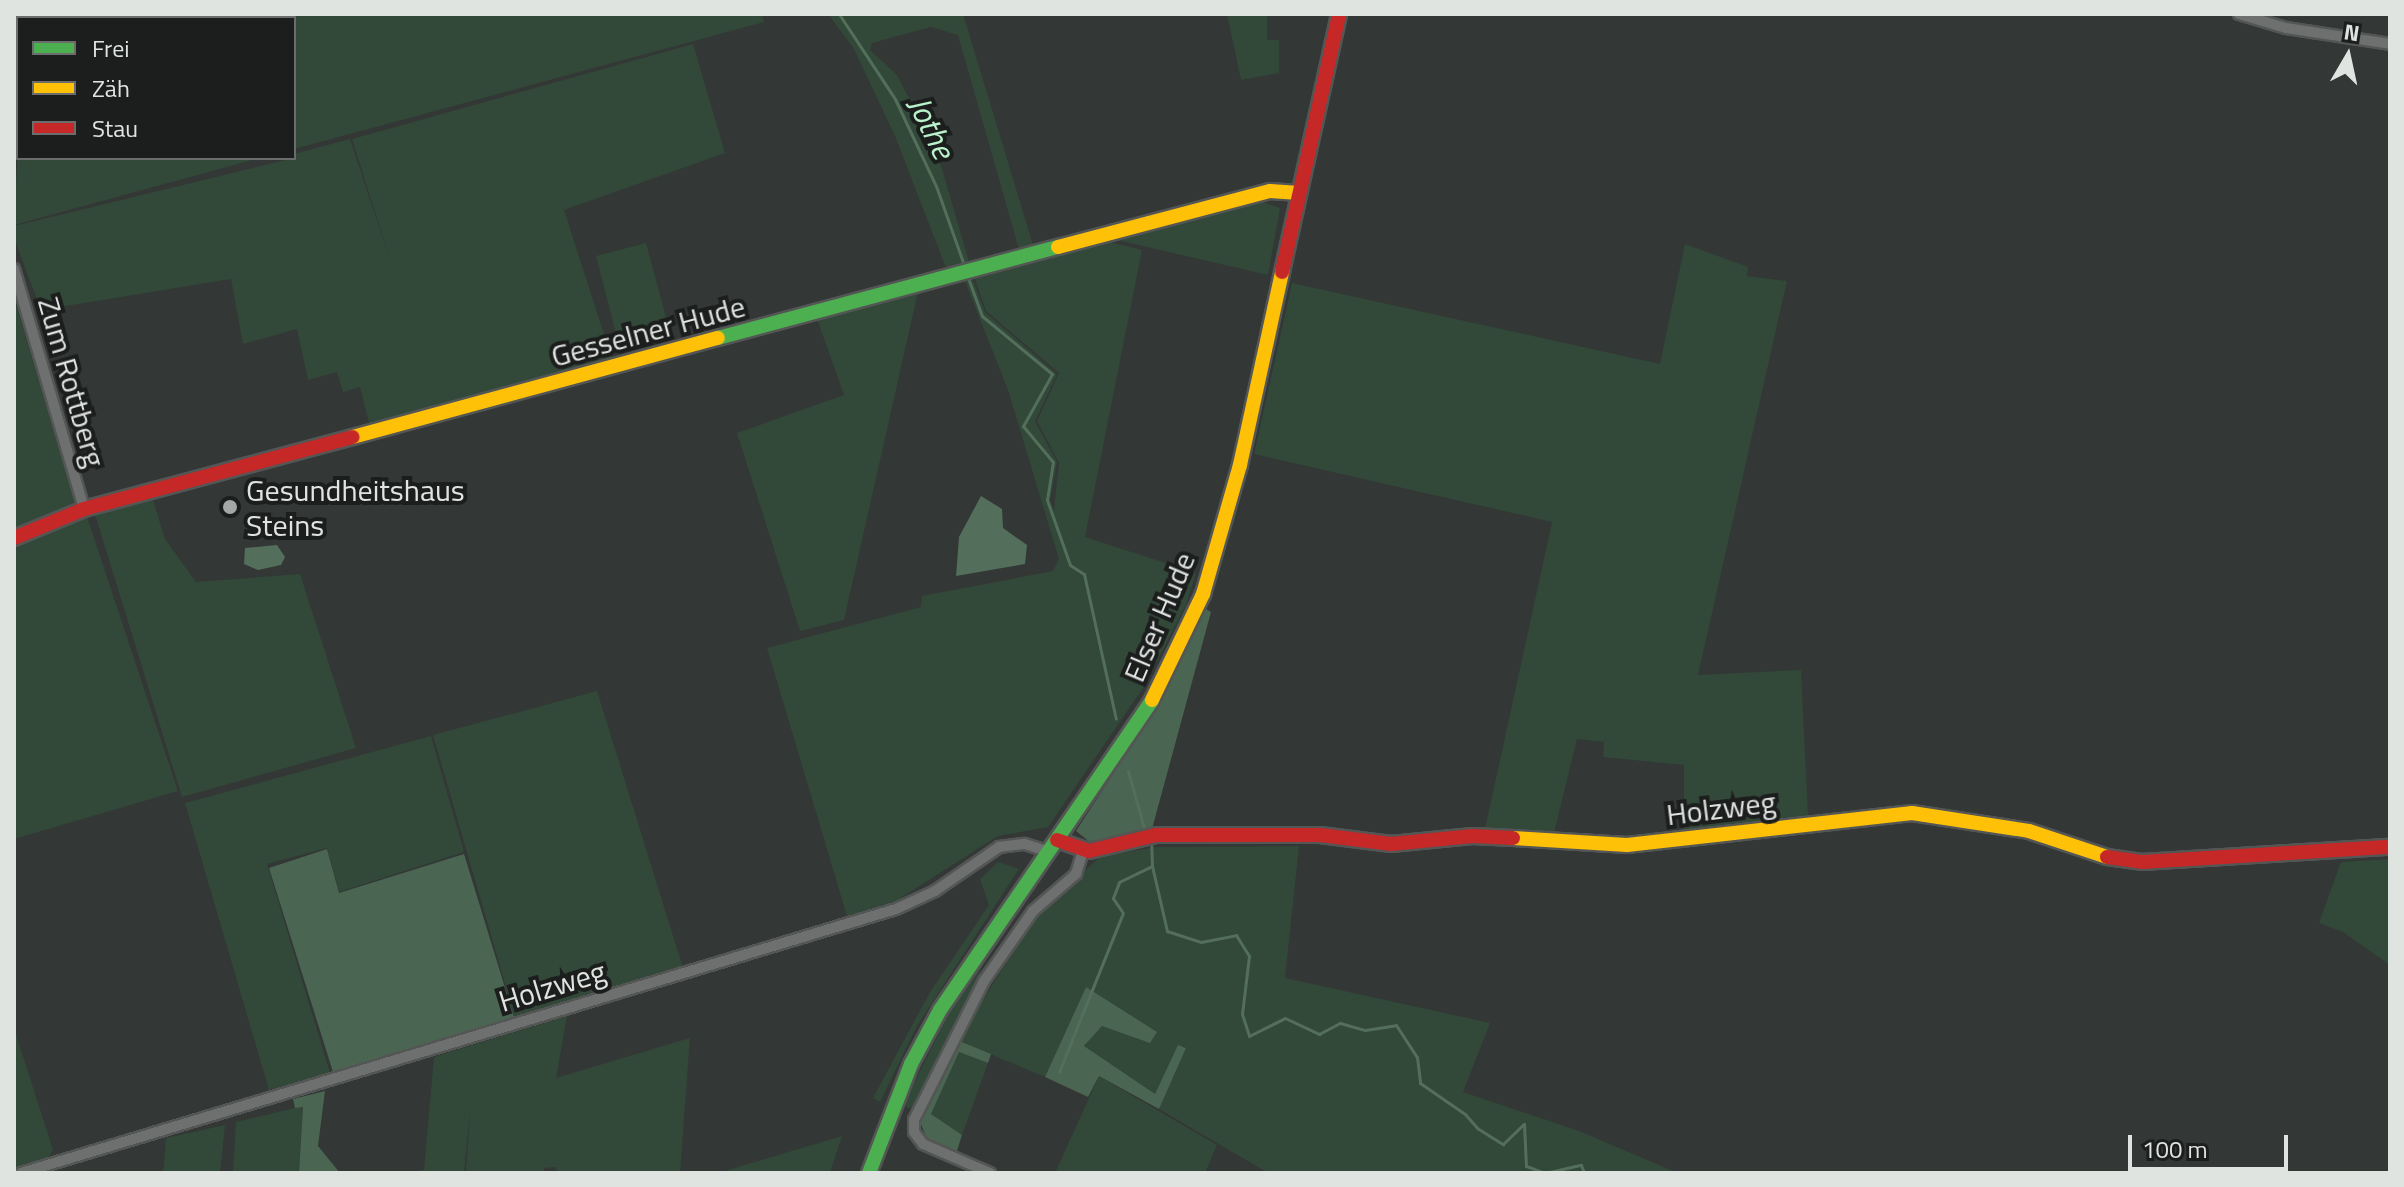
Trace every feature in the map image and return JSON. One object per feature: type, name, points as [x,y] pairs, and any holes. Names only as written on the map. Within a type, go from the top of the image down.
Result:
[{"type":"street","name":"Elser Hude","points":[[869,1173],[906,1077],[940,1010],[1146,712],[1203,594],[1240,465],[1339,14]]},
{"type":"street","points":[[2239,14],[2286,28],[2390,44]]},
{"type":"street","name":"Gesselner Hude","points":[[14,538],[84,509],[1270,191],[1299,193]]},
{"type":"street","name":"Zum Rottberg","points":[[14,269],[84,509]]},
{"type":"street","name":"Holzweg","points":[[21,1173],[896,909],[935,891],[999,847],[1025,844],[1083,851],[1156,835],[1320,835],[1391,844],[1473,836],[1627,845],[1912,813],[2029,831],[2106,857],[2142,862],[2390,847]]},
{"type":"street","points":[[990,1173],[923,1144],[914,1132],[914,1120],[984,981],[1033,911],[1076,874],[1083,851]]},
{"type":"shaded area","points":[[14,14],[762,14],[764,22],[296,148],[296,16],[16,16],[16,36]]},
{"type":"shaded area","points":[[828,14],[963,14],[1034,248],[1020,253],[958,35],[931,27],[872,43],[870,50],[897,75],[937,152],[970,265],[948,273],[895,136],[854,49]]},
{"type":"shaded area","points":[[1227,14],[1267,14],[1267,40],[1279,40],[1279,73],[1241,80]]},
{"type":"shaded area","points":[[693,44],[725,153],[564,210],[613,362],[370,426],[360,387],[343,392],[337,372],[308,380],[297,329],[243,344],[231,279],[41,310],[14,238],[14,226],[296,160],[296,153],[350,139],[391,263],[352,139]]},
{"type":"shaded area","points":[[17,160],[253,160],[14,225]]},
{"type":"shaded area","points":[[1260,201],[1280,208],[1268,275],[1117,240]]},
{"type":"shaded area","points":[[1106,241],[1142,250],[1085,537],[1196,573],[1186,605],[1145,685],[1048,827],[998,836],[896,901],[847,916],[767,648],[921,607],[922,596],[1053,571],[1059,559],[1008,390],[965,281],[973,280],[985,312],[1057,374],[1035,421],[1057,462],[1050,501],[1054,510],[1059,463],[1037,421],[1059,373],[986,311],[975,279]]},
{"type":"shaded area","points":[[646,243],[671,336],[620,349],[596,256]]},
{"type":"shaded area","points":[[1685,244],[1748,267],[1747,276],[1787,281],[1698,675],[1801,670],[1808,816],[1684,833],[1684,765],[1603,757],[1604,742],[1577,739],[1553,837],[1485,829],[1552,522],[1254,454],[1292,283],[1660,364]]},
{"type":"shaded area","points":[[918,292],[844,620],[800,631],[737,433],[844,395],[816,316]]},
{"type":"shaded area","points":[[14,298],[75,502],[14,531]]},
{"type":"shaded area","points":[[981,496],[1002,509],[1003,528],[1027,545],[1025,564],[956,576],[959,537]]},
{"type":"shaded area","points":[[152,497],[165,539],[196,582],[300,574],[356,748],[182,797],[94,511]]},
{"type":"shaded area","points":[[86,514],[178,791],[14,839],[14,544]]},
{"type":"shaded area","points":[[277,545],[285,557],[281,565],[258,570],[244,564],[245,548]]},
{"type":"shaded area","points":[[1206,609],[1211,612],[1152,829],[1091,843],[1076,831],[1150,717]]},
{"type":"shaded area","points":[[597,691],[683,968],[515,1018],[433,735]]},
{"type":"shaded area","points":[[431,736],[464,852],[339,892],[327,848],[267,864],[330,1073],[269,1090],[185,803]]},
{"type":"shaded area","points":[[1299,846],[1285,978],[1490,1023],[1463,1092],[1579,1131],[1678,1173],[1268,1173],[1159,1109],[1185,1047],[1178,1046],[1155,1095],[1084,1047],[1101,1025],[1149,1042],[1086,987],[1045,1077],[957,1040],[1037,915],[1101,856],[1157,847]]},
{"type":"shaded area","points":[[327,849],[339,893],[464,854],[514,1017],[333,1072],[269,868]]},
{"type":"shaded area","points":[[2390,859],[2390,965],[2343,932],[2319,923],[2341,862]]},
{"type":"shaded area","points":[[998,862],[1019,869],[917,1026],[880,1102],[873,1098],[930,992],[989,905],[980,879]]},
{"type":"shaded area","points":[[984,964],[913,1107],[907,1108],[904,1103],[948,1015]]},
{"type":"shaded area","points":[[1086,987],[1157,1032],[1150,1043],[1102,1026],[1084,1046],[1155,1094],[1178,1045],[1186,1048],[1159,1109],[1099,1076],[1088,1097],[1045,1077]]},
{"type":"shaded area","points":[[567,1016],[556,1078],[690,1038],[680,1173],[557,1173],[556,1167],[544,1168],[544,1173],[466,1173],[470,1111],[464,1173],[406,1173],[424,1170],[434,1057]]},
{"type":"shaded area","points":[[14,1028],[53,1150],[45,1163],[14,1172]]},
{"type":"shaded area","points":[[957,1040],[991,1054],[988,1063],[959,1052],[931,1114],[962,1135],[956,1154],[928,1141],[919,1120]]},
{"type":"shaded area","points":[[959,1052],[988,1063],[962,1135],[931,1114]]},
{"type":"shaded area","points":[[1099,1076],[1217,1145],[1205,1173],[1055,1173]]},
{"type":"shaded area","points":[[325,1091],[318,1146],[340,1173],[299,1173],[303,1107],[295,1108],[293,1099]]},
{"type":"shaded area","points":[[303,1106],[299,1173],[233,1173],[236,1122]]},
{"type":"shaded area","points":[[225,1125],[220,1173],[163,1173],[166,1138]]},
{"type":"shaded area","points":[[842,1136],[830,1173],[718,1173]]},
{"type":"waterway","name":"Jothe","points":[[839,14],[895,99],[936,186],[965,268]]},
{"type":"waterway","points":[[968,278],[982,316],[1052,374],[1023,426],[1053,462],[1047,500],[1070,565],[1084,574],[1116,719]]},
{"type":"waterway","points":[[1128,771],[1144,828]]},
{"type":"waterway","points":[[1059,1072],[1123,913],[1113,898],[1119,882],[1152,866],[1151,842]]},
{"type":"waterway","points":[[1152,866],[1167,931],[1201,942],[1236,935],[1249,956],[1242,1014],[1249,1036],[1285,1018],[1319,1034],[1340,1023],[1365,1030],[1396,1025],[1417,1057],[1420,1083],[1465,1114],[1477,1128],[1503,1144],[1524,1124],[1526,1166],[1545,1173],[1581,1165],[1584,1173]]},
{"type":"waterway","points":[[1613,1173],[1622,1173]]},
{"type":"traffic: fast","points":[[718,338],[1058,247]]},
{"type":"traffic: fast","points":[[869,1173],[911,1064],[940,1010],[1152,700]]},
{"type":"traffic: slow","points":[[1058,247],[1270,191],[1299,193]]},
{"type":"traffic: slow","points":[[1152,700],[1203,594],[1240,465],[1282,272]]},
{"type":"traffic: slow","points":[[353,437],[718,338]]},
{"type":"traffic: slow","points":[[1513,838],[1627,845],[1912,813],[2029,831],[2107,857]]},
{"type":"traffic: jam","points":[[1282,272],[1339,14]]},
{"type":"traffic: jam","points":[[14,538],[84,509],[353,437]]},
{"type":"traffic: jam","points":[[1057,840],[1089,851],[1156,835],[1320,835],[1391,844],[1473,836],[1513,838]]},
{"type":"traffic: jam","points":[[2107,857],[2142,862],[2390,847]]},
{"type":"place","name":"Gesundheitshaus Steins","points":[[230,507]]}]
